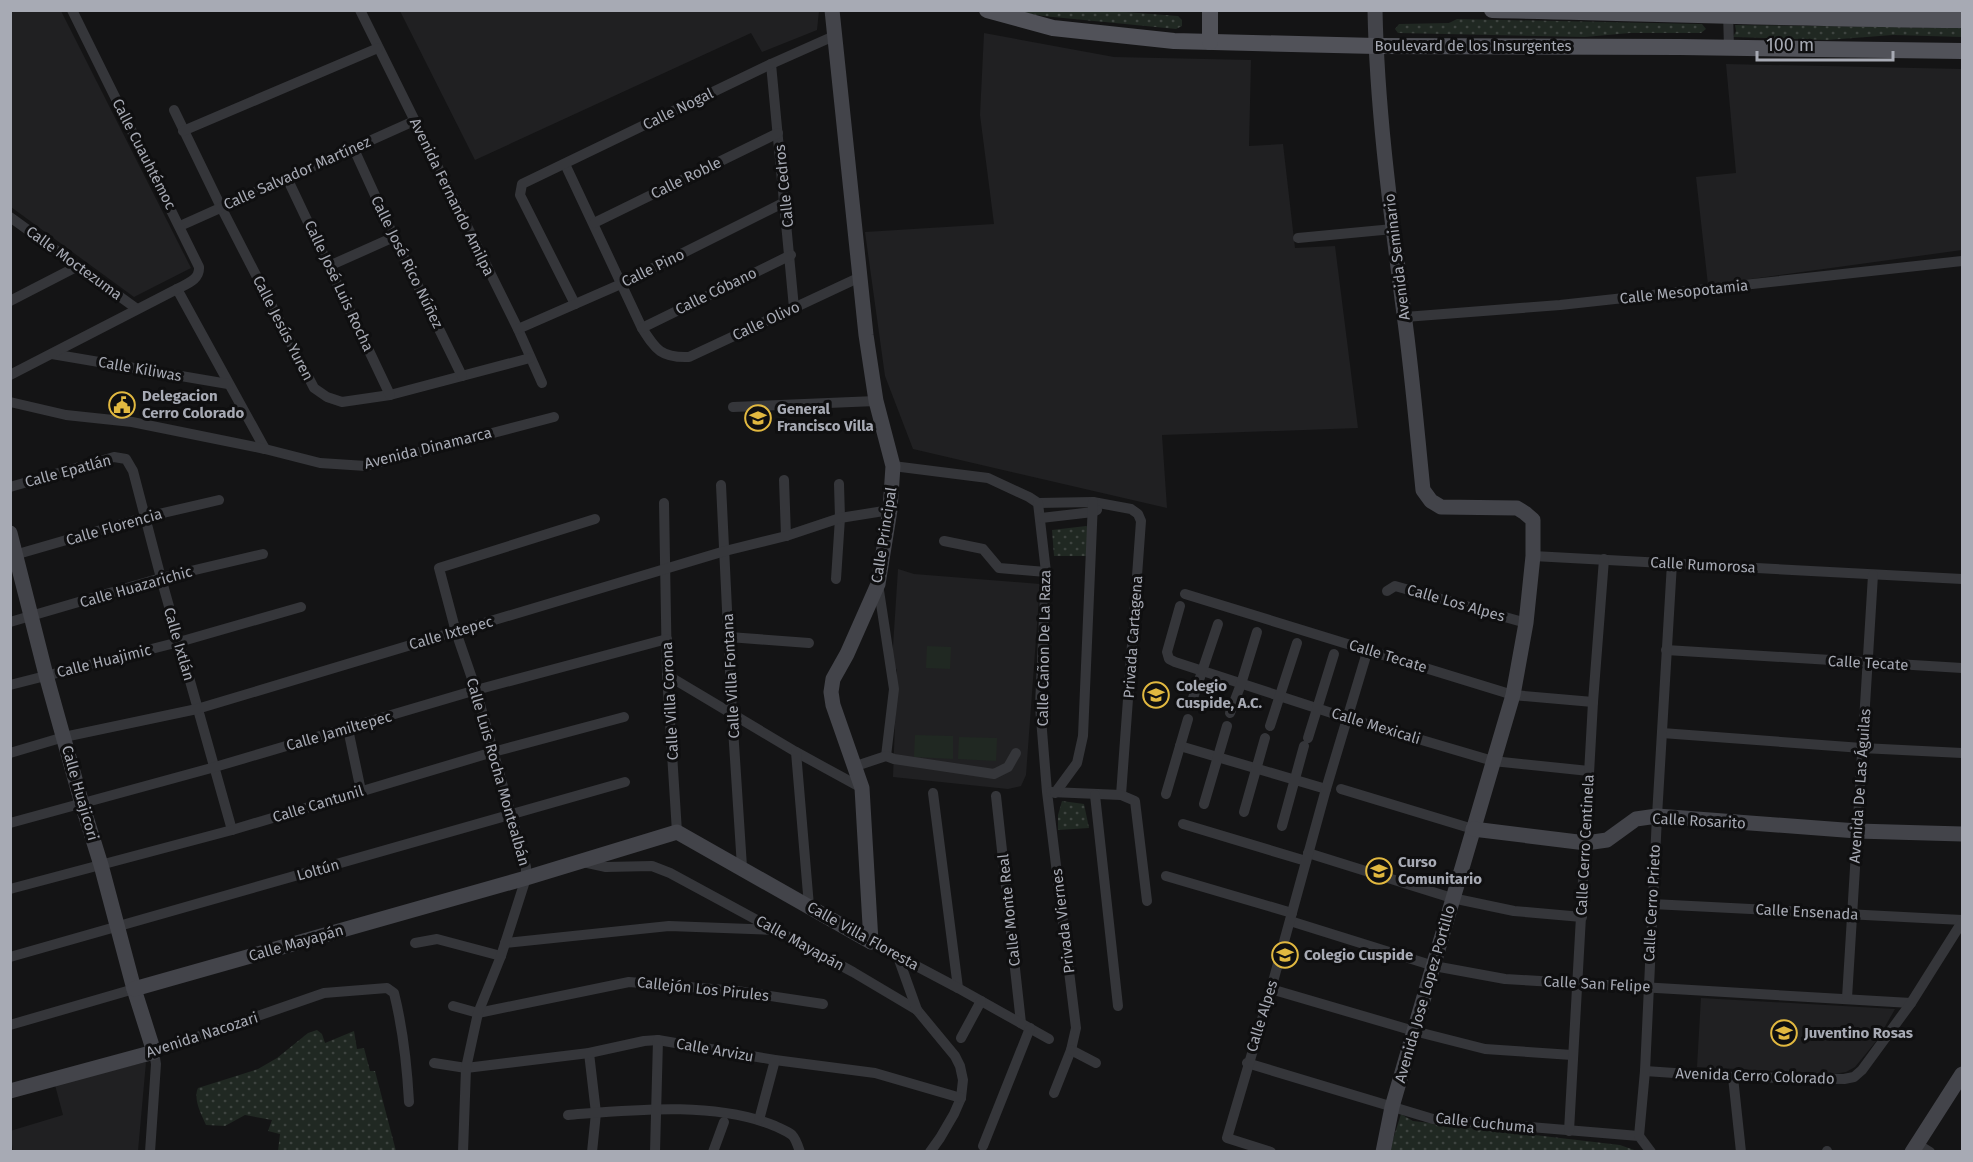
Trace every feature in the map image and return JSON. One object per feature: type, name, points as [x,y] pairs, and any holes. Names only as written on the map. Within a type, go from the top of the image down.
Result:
[{"type":"main road","name":"Boulevard de los Insurgentes","points":[[987,10],[1053,28],[1120,36],[1210,42],[1376,46],[1962,51]]},
{"type":"main road","points":[[1210,10],[1210,42]]},
{"type":"main road","points":[[1492,10],[1729,13],[1841,19],[1962,20]]},
{"type":"street","name":"Calle Cuauhtémoc","points":[[10,375],[177,289],[196,278],[200,270],[72,10]]},
{"type":"street","name":"Avenida Fernando Amilpa","points":[[360,10],[518,329],[542,383]]},
{"type":"street","name":"Calle Principal","points":[[832,10],[858,278],[876,401],[893,466],[890,510],[878,584],[833,680],[831,692],[833,705],[862,788],[871,942]]},
{"type":"street","name":"Avenida Seminario","points":[[1375,10],[1376,46],[1393,228],[1423,490],[1431,501]]},
{"type":"street","points":[[1729,13],[1729,48]]},
{"type":"street","name":"Calle Nogal","points":[[574,304],[520,195],[522,184],[771,63],[834,36]]},
{"type":"street","points":[[183,131],[378,48]]},
{"type":"street","name":"Calle Cedros","points":[[771,63],[795,308]]},
{"type":"street","name":"Calle Jesús Yuren","points":[[174,110],[220,207],[314,388],[327,398],[342,402],[390,395],[530,357]]},
{"type":"street","name":"Calle Salvador Martínez","points":[[180,226],[414,121]]},
{"type":"street","name":"Calle Roble","points":[[594,223],[778,133]]},
{"type":"street","name":"Calle José Rico Núñez","points":[[353,147],[462,376]]},
{"type":"street","points":[[565,164],[642,328]]},
{"type":"street","name":"Calle José Luis Rocha","points":[[287,178],[390,395]]},
{"type":"street","name":"Calle Pino","points":[[518,329],[621,284],[785,202]]},
{"type":"street","name":"Calle Moctezuma","points":[[13,222],[137,309]]},
{"type":"street","points":[[1298,238],[1393,228]]},
{"type":"street","points":[[329,266],[394,237]]},
{"type":"street","name":"Calle Cóbano","points":[[642,328],[791,255]]},
{"type":"street","name":"Calle Mesopotamia","points":[[1405,317],[1560,305],[1962,261]]},
{"type":"street","points":[[10,301],[78,266]]},
{"type":"street","name":"Calle Olivo","points":[[642,328],[655,348],[672,357],[689,357],[858,278]]},
{"type":"street","points":[[177,289],[265,449]]},
{"type":"street","name":"Calle Kiliwas","points":[[51,354],[228,384]]},
{"type":"street","points":[[733,407],[876,401]]},
{"type":"street","name":"Avenida Dinamarca","points":[[10,402],[66,415],[132,422],[265,449],[320,463],[366,466],[554,417]]},
{"type":"street","name":"Calle Epatlán","points":[[10,487],[114,456],[126,459]]},
{"type":"street","name":"Calle Ixtlán","points":[[126,459],[133,471],[232,830]]},
{"type":"street","points":[[893,466],[988,478],[1029,496],[1038,503]]},
{"type":"street","points":[[784,480],[786,536]]},
{"type":"street","points":[[836,579],[840,518],[839,484]]},
{"type":"street","name":"Calle Villa Fontana","points":[[721,485],[742,867]]},
{"type":"street","name":"Calle Florencia","points":[[14,555],[146,517],[219,500]]},
{"type":"street","name":"Avenida Jose Lopez Portillo","points":[[1383,1152],[1392,1107],[1513,695],[1526,622],[1533,556],[1533,520],[1517,508],[1441,507],[1431,501]]},
{"type":"street","name":"Calle Villa Corona","points":[[664,503],[667,675],[677,832]]},
{"type":"street","name":"Privada Cartagena","points":[[1038,503],[1093,507]]},
{"type":"street","name":"Calle Cañon De La Raza","points":[[1038,503],[1046,572],[1040,706],[1051,792]]},
{"type":"street","name":"Privada Cartagena","points":[[1041,518],[1105,505],[1131,509],[1138,514],[1141,521],[1121,795]]},
{"type":"street","points":[[1051,792],[1077,764],[1082,743],[1093,507]]},
{"type":"street","name":"Calle Ixtepec","points":[[10,753],[64,737],[197,709],[725,551],[786,536],[840,518],[890,510]]},
{"type":"street","name":"Calle Luís Rocha Montealbán","points":[[464,1152],[466,1068],[478,1014],[501,956],[526,878],[526,867],[439,568],[595,519]]},
{"type":"street","name":"Calle Huajicori","points":[[10,532],[46,675],[119,928],[134,989],[154,1052]]},
{"type":"street","points":[[944,541],[983,549],[999,568],[1046,572]]},
{"type":"street","name":"Calle Huazarichic","points":[[10,622],[161,578],[262,554]]},
{"type":"street","name":"Calle Rumorosa","points":[[1533,556],[1962,579]]},
{"type":"street","name":"Calle Cerro Centinela","points":[[1569,1131],[1593,702],[1604,560]]},
{"type":"street","name":"Calle Cerro Prieto","points":[[1639,1136],[1645,1071],[1652,904],[1672,563]]},
{"type":"street","name":"Avenida De Las Águilas","points":[[1847,998],[1873,575]]},
{"type":"street","points":[[878,584],[894,689],[886,756]]},
{"type":"street","name":"Calle Los Alpes","points":[[1387,591],[1395,586],[1526,622]]},
{"type":"street","name":"Calle Tecate","points":[[1185,594],[1513,695],[1593,702]]},
{"type":"street","name":"Calle Mexicali","points":[[1180,606],[1167,652],[1169,659],[1318,709],[1493,761],[1589,771]]},
{"type":"street","name":"Calle Huajimic","points":[[10,685],[179,642],[301,607]]},
{"type":"street","points":[[1192,701],[1218,624]]},
{"type":"street","points":[[1230,713],[1257,632]]},
{"type":"street","points":[[729,637],[808,643]]},
{"type":"street","name":"Calle Jamiltepec","points":[[10,823],[215,767],[476,690],[667,639]]},
{"type":"street","points":[[1270,726],[1298,643]]},
{"type":"street","name":"Calle Alpes","points":[[1271,1152],[1227,1138],[1368,650]]},
{"type":"street","name":"Calle Tecate","points":[[1666,650],[1962,668]]},
{"type":"street","points":[[1282,826],[1334,654]]},
{"type":"street","points":[[667,675],[796,752],[862,788]]},
{"type":"street","name":"Calle Cantunil","points":[[10,889],[232,830],[493,752],[624,717]]},
{"type":"street","points":[[1166,794],[1188,719]]},
{"type":"street","points":[[1204,804],[1227,726]]},
{"type":"street","points":[[348,729],[362,791]]},
{"type":"street","points":[[1662,733],[1962,753]]},
{"type":"street","points":[[1244,812],[1265,738]]},
{"type":"street","points":[[1180,746],[1296,778],[1326,789]]},
{"type":"street","points":[[796,752],[809,906]]},
{"type":"street","points":[[856,766],[886,756],[994,774],[1008,767],[1016,753]]},
{"type":"street","name":"Loltún","points":[[10,957],[119,928],[624,782]]},
{"type":"street","name":"Calle Rosarito","points":[[1341,789],[1473,829],[1586,843],[1606,840],[1636,819],[1657,816],[1857,831],[1962,834]]},
{"type":"street","points":[[1051,792],[1121,795],[1135,801],[1147,901]]},
{"type":"street","name":"Privada Viernes","points":[[1051,792],[1076,1028],[1071,1050],[1054,1093]]},
{"type":"street","points":[[933,793],[958,988]]},
{"type":"street","points":[[1095,795],[1118,1006]]},
{"type":"street","name":"Calle Monte Real","points":[[996,796],[1026,1026]]},
{"type":"street","points":[[1183,824],[1452,898],[1514,911],[1582,917]]},
{"type":"street","name":"Calle Mayapán","points":[[10,1025],[526,878],[677,832]]},
{"type":"street","name":"Calle Villa Floresta","points":[[677,832],[1049,1039]]},
{"type":"street","name":"Calle Mayapán","points":[[582,861],[606,867],[652,866],[670,873],[917,1010],[955,1056],[963,1080],[961,1098]]},
{"type":"street","name":"Calle San Felipe","points":[[1166,876],[1434,966],[1505,979],[1911,1003]]},
{"type":"street","name":"Calle Ensenada","points":[[1652,904],[1962,921]]},
{"type":"street","name":"Avenida Cerro Colorado","points":[[1645,1071],[1733,1077],[1844,1079],[1854,1077],[1862,1070],[1911,1003],[1962,921]]},
{"type":"street","points":[[505,943],[669,926],[777,931]]},
{"type":"street","points":[[415,942],[437,939],[501,956]]},
{"type":"street","points":[[898,957],[917,1010]]},
{"type":"street","name":"Callejón Los Pirules","points":[[478,1014],[629,982],[737,991],[823,1004]]},
{"type":"street","name":"Avenida Nacozari","points":[[10,1091],[154,1052],[324,993],[387,988],[394,993],[401,1019],[409,1102]]},
{"type":"street","points":[[1271,990],[1485,1049],[1572,1055]]},
{"type":"street","points":[[961,1038],[981,1001]]},
{"type":"street","points":[[453,1006],[478,1014]]},
{"type":"street","points":[[983,1146],[1026,1026]]},
{"type":"street","points":[[655,1152],[658,1040]]},
{"type":"street","name":"Calle Arvizu","points":[[434,1063],[466,1068],[589,1053],[658,1040],[775,1060],[875,1073],[961,1098]]},
{"type":"street","points":[[1071,1050],[1096,1063]]},
{"type":"street","points":[[150,1152],[156,1064],[154,1052]]},
{"type":"street","points":[[589,1053],[596,1113],[592,1152]]},
{"type":"street","points":[[759,1120],[775,1060]]},
{"type":"street","name":"Calle Cuchuma","points":[[1247,1064],[1433,1119],[1639,1136]]},
{"type":"street","points":[[1733,1077],[1741,1152]]},
{"type":"street","points":[[1920,1149],[1960,1083]]},
{"type":"street","points":[[930,1152],[961,1098]]},
{"type":"street","points":[[568,1115],[656,1110],[694,1111],[759,1120],[791,1135],[800,1152]]},
{"type":"street","points":[[713,1152],[724,1122]]},
{"type":"street","points":[[1639,1136],[1651,1152]]},
{"type":"shaded area","points":[[11,10],[61,11],[191,268],[134,297],[11,207]]},
{"type":"shaded area","points":[[1100,10],[1178,16],[1182,20],[1182,26],[1176,29],[1014,11]]},
{"type":"shaded area","points":[[400,11],[819,11],[817,30],[762,52],[751,33],[475,160]]},
{"type":"shaded area","points":[[1457,19],[1702,24],[1706,29],[1701,33],[1630,33],[1585,37],[1398,33],[1395,29],[1399,24],[1449,23]]},
{"type":"shaded area","points":[[1735,25],[1962,28],[1962,37],[1893,35],[1827,40],[1733,37],[1736,31]]},
{"type":"shaded area","points":[[984,33],[1114,57],[1251,60],[1249,146],[1283,144],[1295,248],[1335,246],[1358,428],[1162,435],[1167,508],[913,449],[885,376],[865,232],[994,224],[980,115]]},
{"type":"shaded area","points":[[1726,64],[1962,69],[1962,250],[1708,285],[1696,177],[1736,173]]},
{"type":"shaded area","points":[[1090,527],[1088,556],[1054,556],[1052,530]]},
{"type":"shaded area","points":[[898,569],[914,574],[1040,584],[1026,775],[1021,786],[1008,789],[893,777],[897,670],[892,662]]},
{"type":"shaded area","points":[[927,646],[951,647],[950,669],[926,668]]},
{"type":"shaded area","points":[[915,735],[953,736],[953,759],[914,757]]},
{"type":"shaded area","points":[[959,737],[997,738],[996,761],[958,759]]},
{"type":"shaded area","points":[[1062,801],[1084,804],[1089,828],[1058,830],[1058,815]]},
{"type":"shaded area","points":[[1701,998],[1895,1009],[1878,1039],[1855,1067],[1846,1072],[1833,1074],[1697,1067]]},
{"type":"shaded area","points":[[317,1030],[322,1034],[325,1043],[354,1031],[357,1049],[364,1048],[370,1071],[375,1071],[396,1151],[278,1151],[280,1134],[268,1131],[272,1120],[245,1115],[225,1126],[206,1125],[197,1102],[198,1088],[258,1069],[277,1058],[308,1033]]},
{"type":"shaded area","points":[[146,1062],[138,1151],[13,1151],[10,1131],[63,1115],[55,1085]]},
{"type":"shaded area","points":[[1401,1114],[1413,1121],[1620,1145],[1637,1151],[1389,1152]]},
{"type":"place","name":"Delegacion Cerro Colorado","points":[[122,405]]},
{"type":"place","name":"General Francisco Villa","points":[[758,418]]},
{"type":"place","name":"Colegio Cuspide, A.C.","points":[[1156,695]]},
{"type":"place","name":"Curso Comunitario","points":[[1379,871]]},
{"type":"place","name":"Colegio Cuspide","points":[[1285,955]]},
{"type":"place","name":"Juventino Rosas","points":[[1784,1033]]}]
